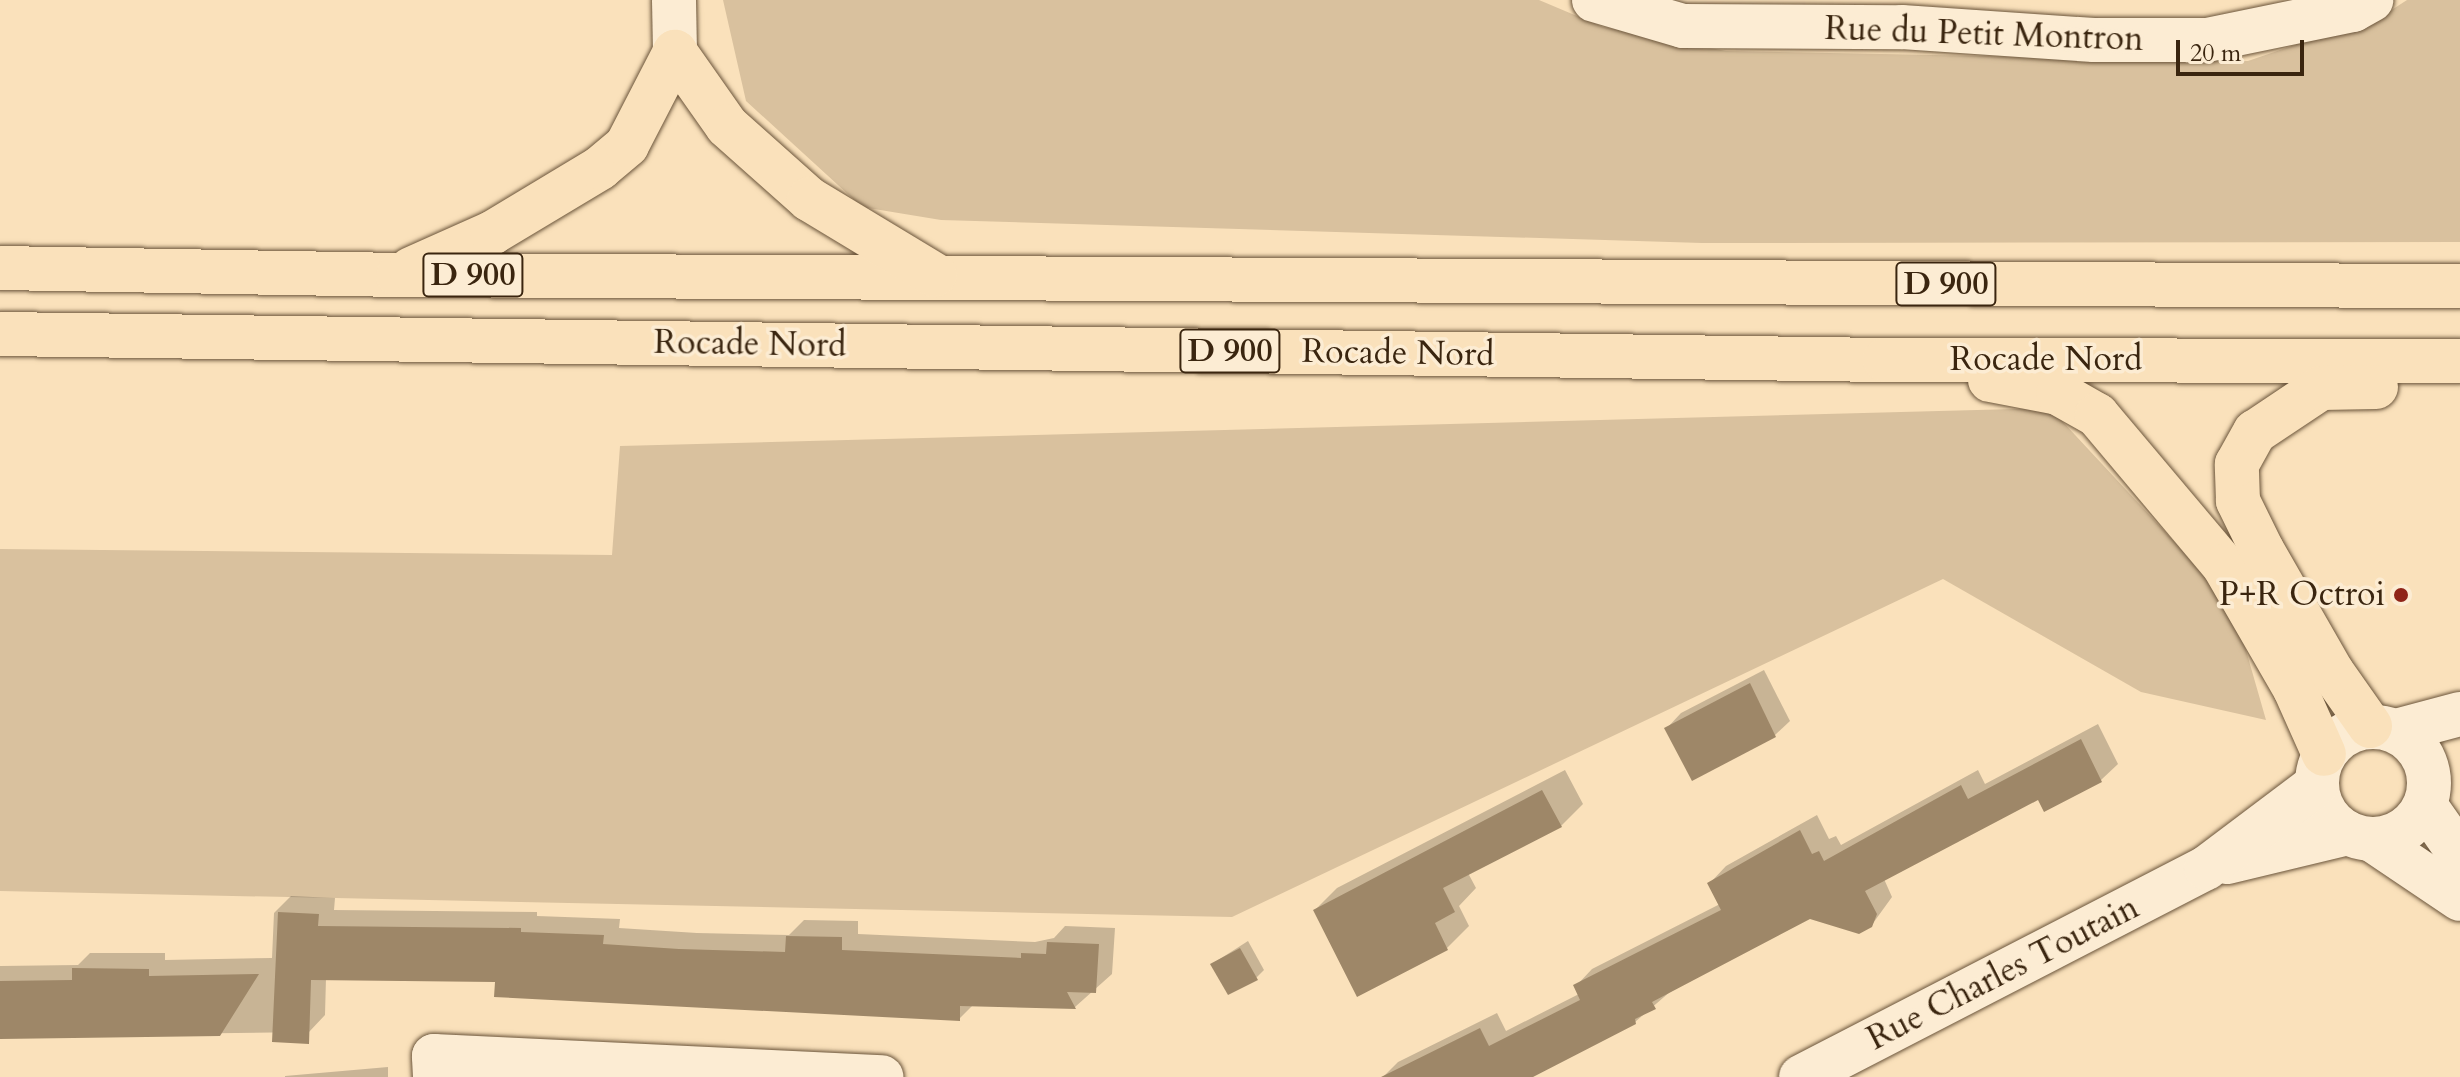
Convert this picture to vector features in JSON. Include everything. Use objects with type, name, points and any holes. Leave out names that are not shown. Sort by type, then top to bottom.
[{"type":"main road","points":[[398,275],[492,233],[600,168],[627,145],[675,52],[727,126],[809,199],[935,275]]},
{"type":"main road","name":"Rocade Nord","points":[[0,268],[398,275],[935,275],[2460,286]]},
{"type":"main road","name":"Rocade Nord","points":[[0,334],[1885,360],[2460,361]]},
{"type":"main road","points":[[1885,360],[2058,393],[2097,415],[2224,566],[2295,689],[2320,770]]},
{"type":"main road","points":[[2383,729],[2332,672],[2262,550],[2238,501],[2237,464],[2255,432],[2321,388],[2460,385]]},
{"type":"street","points":[[674,0],[675,52]]},
{"type":"street","name":"Rue du Petit Montron","points":[[1594,0],[1683,13],[1820,14],[1902,27],[2094,40],[2207,40],[2353,10],[2371,0]]},
{"type":"street","name":"Rue Charles Toutain","points":[[1801,1077],[2206,868],[2320,770],[2339,738],[2460,714]]},
{"type":"street","points":[[2383,729],[2421,753],[2438,782],[2460,855]]},
{"type":"street","points":[[2320,770],[2326,813],[2460,899]]},
{"type":"street","name":"Rue Charles Toutain","points":[[2206,868],[2359,836],[2403,831],[2438,782]]},
{"type":"street","points":[[435,1077],[434,1056],[882,1077]]},
{"type":"shaded area","points":[[723,0],[1539,0],[1603,27],[1726,51],[2248,61],[2387,13],[2407,0],[2460,0],[2460,242],[1702,243],[941,220],[862,207],[746,101]]},
{"type":"shaded area","points":[[2050,408],[2233,605],[2266,720],[2141,692],[1943,579],[1232,917],[0,891],[0,549],[612,555],[620,446]]},
{"type":"building","points":[[1750,683],[1776,737],[1692,781],[1664,728]]},
{"type":"building","points":[[2081,739],[2102,782],[2044,812],[2038,800],[1865,891],[1877,914],[1872,927],[1859,934],[1810,919],[1652,1002],[1656,1009],[1635,1019],[1636,1024],[1533,1077],[1381,1077],[1480,1028],[1489,1046],[1580,1000],[1573,985],[1721,910],[1707,883],[1800,830],[1812,854],[1819,851],[1824,861],[1961,785],[1968,799]]},
{"type":"building","points":[[1542,790],[1562,827],[1443,888],[1455,912],[1435,923],[1448,950],[1357,997],[1313,910]]},
{"type":"building","points":[[278,912],[319,914],[318,926],[521,928],[521,932],[604,935],[603,944],[679,949],[785,952],[786,936],[842,937],[842,950],[1021,958],[1021,953],[1046,954],[1047,942],[1099,944],[1096,993],[1067,992],[1076,1009],[960,1006],[960,1021],[494,997],[495,982],[311,980],[309,1044],[272,1042]]},
{"type":"building","points":[[1240,948],[1258,980],[1228,995],[1210,964]]},
{"type":"building","points":[[72,968],[149,969],[149,976],[259,974],[220,1036],[0,1039],[0,981],[72,980]]},
{"type":"place","name":"P+R Octroi","points":[[2401,595]]}]
